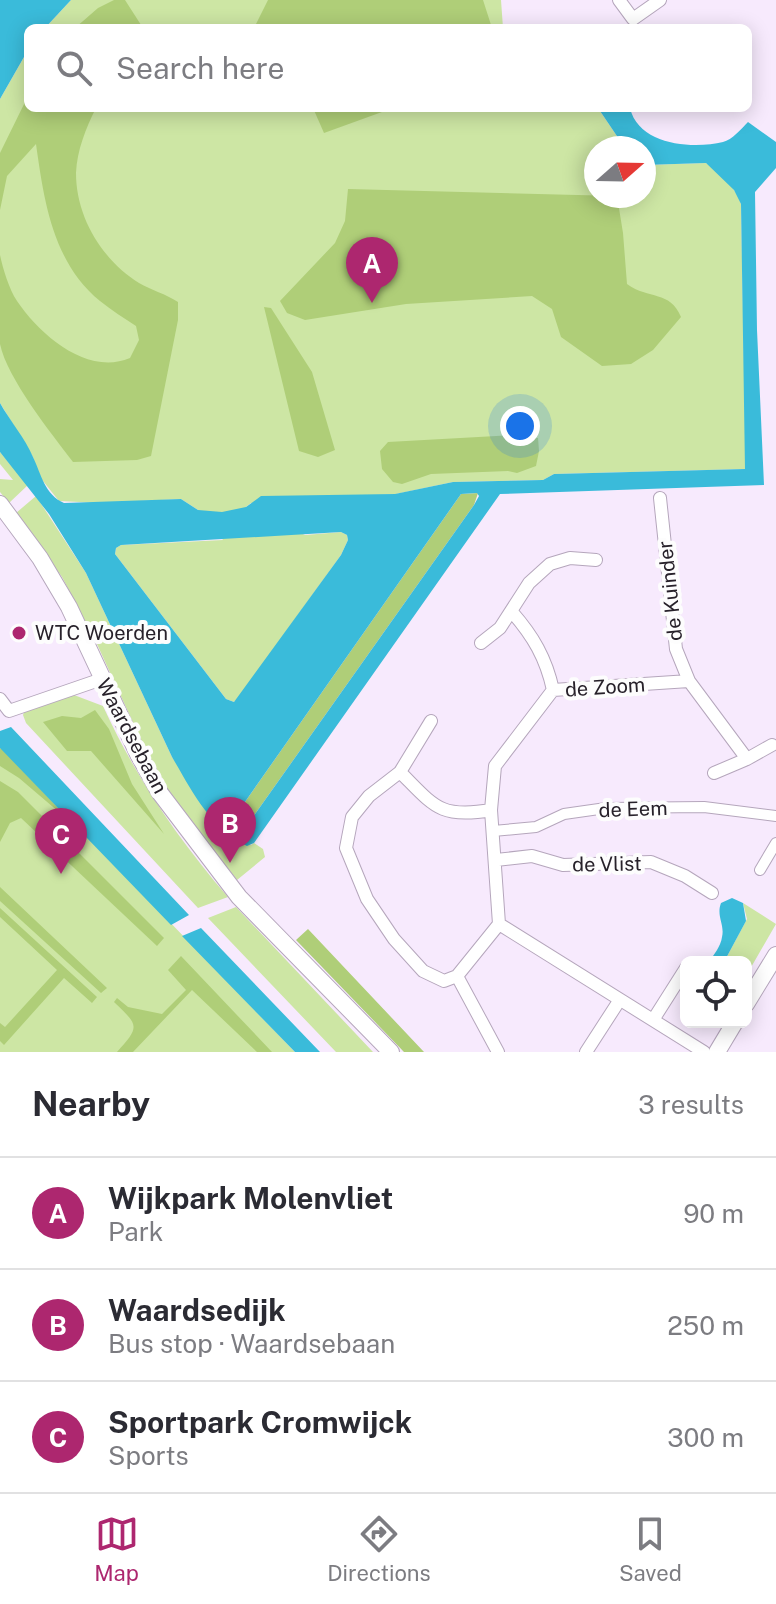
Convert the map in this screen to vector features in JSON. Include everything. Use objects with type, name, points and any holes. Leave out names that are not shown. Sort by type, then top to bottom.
[{"type":"street","points":[[619,0],[633,19],[660,0]]},
{"type":"street","name":"de Kuinder","points":[[660,498],[676,649],[689,681]]},
{"type":"street","name":"Waardsebaan","points":[[0,504],[40,558],[69,607],[138,754],[160,793],[239,897],[391,1052]]},
{"type":"street","points":[[481,643],[500,628],[529,583],[550,564],[570,558],[596,560]]},
{"type":"street","points":[[512,612],[531,633],[547,664],[553,690]]},
{"type":"street","points":[[0,699],[9,711],[102,679]]},
{"type":"street","points":[[689,681],[747,759]]},
{"type":"street","name":"de Zoom","points":[[499,924],[491,810],[495,766],[553,690],[689,681]]},
{"type":"street","points":[[431,721],[400,772],[369,796],[352,817],[346,848],[367,899],[394,939],[423,971],[444,981],[457,976],[499,924],[704,1052]]},
{"type":"street","points":[[714,773],[772,745]]},
{"type":"street","points":[[400,772],[441,809],[461,815],[491,810]]},
{"type":"street","name":"de Eem","points":[[493,831],[536,827],[564,814],[606,808],[704,807],[776,816]]},
{"type":"street","points":[[760,870],[776,843]]},
{"type":"street","name":"de Vlist","points":[[496,860],[532,856],[563,865],[651,862],[685,876],[712,893]]},
{"type":"street","points":[[752,994],[776,955]]},
{"type":"street","points":[[457,976],[498,1052]]},
{"type":"street","points":[[653,1020],[680,977]]},
{"type":"street","points":[[586,1052],[619,1001]]},
{"type":"street","points":[[717,1052],[731,1028]]},
{"type":"green space","points":[[71,0],[501,0],[503,24],[49,24]]},
{"type":"green space","points":[[114,0],[125,0],[140,24],[80,24],[98,8]]},
{"type":"green space","points":[[268,0],[483,0],[491,24],[256,24]]},
{"type":"green space","points":[[24,57],[24,112],[601,112],[617,136],[584,136],[584,208],[656,208],[656,165],[706,163],[727,181],[741,204],[746,469],[554,474],[543,480],[453,482],[396,494],[251,503],[246,507],[305,535],[341,532],[347,535],[348,540],[341,555],[234,702],[226,699],[115,554],[116,548],[121,545],[223,540],[198,510],[181,499],[100,503],[59,501],[39,476],[33,457],[0,403],[0,99]]},
{"type":"green space","points":[[24,104],[24,112],[94,112],[83,139],[76,173],[86,221],[103,250],[126,273],[139,283],[178,302],[178,320],[151,456],[137,460],[73,462],[11,373],[0,344],[0,255],[17,301],[38,327],[66,349],[81,357],[114,362],[130,358],[139,340],[136,326],[84,286],[61,250],[47,209],[36,144],[7,176],[0,210],[0,153]]},
{"type":"green space","points":[[315,112],[382,112],[324,133]]},
{"type":"green space","points":[[348,189],[584,195],[584,208],[619,208],[627,284],[665,299],[681,317],[653,350],[631,364],[602,366],[561,337],[552,309],[532,296],[406,304],[305,320],[287,313],[280,301],[335,243],[345,221]]},
{"type":"green space","points":[[264,307],[271,308],[312,372],[335,450],[318,457],[299,451]]},
{"type":"green space","points":[[515,435],[538,438],[536,466],[517,473],[431,474],[402,484],[393,482],[382,469],[380,451],[388,442]]},
{"type":"green space","points":[[0,452],[28,485],[9,503],[0,492],[0,479],[13,480],[0,464]]},
{"type":"green space","points":[[478,493],[474,505],[248,824],[244,829],[238,828],[233,819],[461,494]]},
{"type":"green space","points":[[36,496],[86,573],[172,757],[224,831],[236,841],[254,843],[263,849],[265,857],[237,880],[175,803],[153,766],[96,642],[62,577],[16,513]]},
{"type":"green space","points":[[74,695],[103,706],[158,806],[228,897],[198,908],[26,723],[24,712]]},
{"type":"green space","points":[[95,710],[109,729],[132,784],[164,834],[91,751],[67,751],[43,722],[62,716],[81,718]]},
{"type":"green space","points":[[0,748],[5,751],[295,1052],[0,1052]]},
{"type":"green space","points":[[0,748],[73,824],[19,778],[0,766]]},
{"type":"green space","points":[[0,781],[18,792],[164,938],[157,946],[21,818],[10,823],[0,842]]},
{"type":"green space","points":[[0,887],[107,988],[101,993],[0,901]]},
{"type":"green space","points":[[743,903],[776,924],[752,966],[752,956],[727,956],[747,919]]},
{"type":"green space","points":[[236,907],[373,1052],[336,1052],[208,918]]},
{"type":"green space","points":[[0,908],[97,997],[92,1003],[64,978],[4,1045],[0,1041],[0,1023],[5,1027],[57,970],[0,917]]},
{"type":"green space","points":[[308,929],[424,1052],[404,1052],[296,940]]},
{"type":"green space","points":[[181,956],[272,1052],[257,1052],[192,990],[133,1052],[117,1052],[134,1026],[114,1002],[117,998],[128,1007],[162,1014],[186,990],[168,970]]},
{"type":"water","points":[[0,0],[71,0],[49,24],[24,24],[24,57],[0,99]]},
{"type":"water","points":[[601,112],[632,112],[644,130],[654,136],[617,136]]},
{"type":"water","points":[[748,122],[776,142],[776,168],[755,192],[764,485],[500,494],[254,843],[247,846],[234,838],[212,819],[195,795],[172,757],[86,573],[49,514],[0,452],[0,403],[26,443],[44,483],[52,495],[64,503],[181,499],[198,510],[222,512],[246,507],[261,496],[395,494],[453,482],[543,480],[554,474],[745,469],[741,204],[734,190],[706,163],[656,165],[656,137],[683,144],[711,144],[723,142]],"holes":[[[477,493],[479,496],[248,824],[243,829],[238,828],[233,819],[461,494]],[[341,532],[347,535],[341,555],[234,702],[226,699],[115,554],[116,548],[121,545]]]},
{"type":"water","points":[[11,727],[189,915],[171,925],[0,748],[0,731]]},
{"type":"water","points":[[732,898],[743,903],[746,921],[727,956],[713,956],[721,940],[721,903]]},
{"type":"water","points":[[201,928],[320,1052],[295,1052],[182,936]]},
{"type":"place","name":"Wijkpark Molenvliet","points":[[372,303]]},
{"type":"place","name":"WTC Woerden","points":[[19,633]]},
{"type":"place","name":"Waardsedijk","points":[[230,863]]},
{"type":"place","name":"Sportpark Cromwijck","points":[[61,874]]}]
